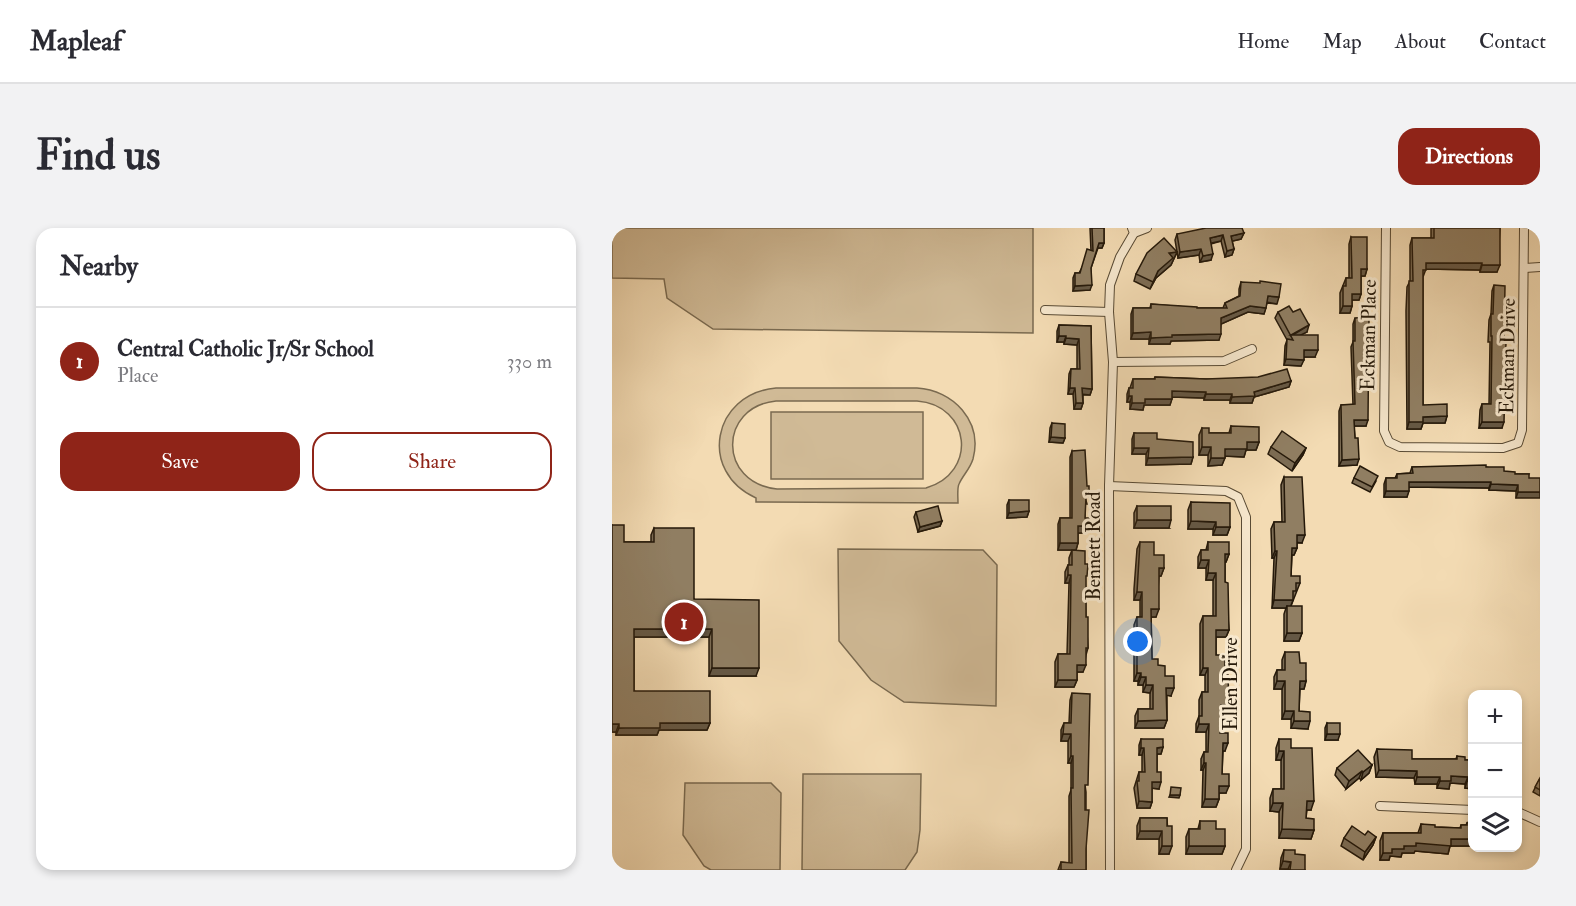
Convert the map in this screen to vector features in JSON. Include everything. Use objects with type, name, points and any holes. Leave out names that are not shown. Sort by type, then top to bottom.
[{"type":"street","points":[[1133,231],[1147,228]]},
{"type":"street","name":"Eckman Place","points":[[1386,228],[1384,431],[1389,442],[1400,447],[1503,448],[1518,443]]},
{"type":"street","name":"Eckman Drive","points":[[1518,443],[1522,430],[1524,228]]},
{"type":"street","name":"Bennett Road","points":[[1110,870],[1109,486],[1113,362],[1109,312],[1110,285],[1133,231]]},
{"type":"street","points":[[1525,268],[1540,267]]},
{"type":"street","points":[[1045,310],[1109,312]]},
{"type":"street","points":[[1113,362],[1224,361],[1252,349]]},
{"type":"street","name":"Ellen Drive","points":[[1109,486],[1226,491],[1238,497],[1246,517],[1246,849],[1236,870]]},
{"type":"street","points":[[1380,806],[1468,810]]},
{"type":"street","points":[[1522,814],[1540,822]]},
{"type":"shaded area","points":[[612,228],[1033,228],[1033,333],[713,329],[667,298],[664,279],[612,278]]},
{"type":"shaded area","points":[[776,388],[917,388],[942,395],[962,410],[974,432],[973,459],[958,486],[958,503],[756,502],[756,498],[738,486],[726,471],[720,453],[720,436],[726,419],[738,404],[754,393]],"holes":[[[776,401],[917,401],[935,405],[948,414],[957,426],[961,440],[960,455],[954,469],[943,480],[926,488],[777,489],[758,484],[744,474],[735,460],[733,445],[735,430],[743,416],[757,406]]]},
{"type":"shaded area","points":[[771,412],[923,412],[923,479],[771,479]]},
{"type":"shaded area","points":[[838,549],[983,550],[997,565],[996,706],[904,702],[871,680],[839,641]]},
{"type":"shaded area","points":[[803,774],[921,774],[920,830],[917,852],[905,870],[802,870]]},
{"type":"shaded area","points":[[685,783],[771,783],[781,793],[780,870],[711,870],[704,866],[683,835]]},
{"type":"building","points":[[1092,228],[1104,228],[1104,243],[1099,243],[1091,268],[1092,285],[1075,286],[1075,273],[1080,273],[1087,249],[1093,251]]},
{"type":"building","points":[[1206,228],[1242,228],[1244,233],[1231,236],[1234,249],[1227,251],[1223,235],[1210,238],[1213,254],[1203,256],[1201,249],[1180,252],[1177,234]]},
{"type":"building","points":[[1434,228],[1500,228],[1500,265],[1426,263],[1426,270],[1423,270],[1423,405],[1447,404],[1447,416],[1423,417],[1423,422],[1409,422],[1409,281],[1413,281],[1412,238],[1434,238]]},
{"type":"building","points":[[1351,237],[1367,237],[1367,269],[1361,269],[1361,294],[1352,294],[1352,306],[1343,306],[1343,286],[1346,286],[1346,278],[1352,278]]},
{"type":"building","points":[[1164,238],[1177,252],[1169,253],[1173,258],[1158,271],[1153,282],[1136,274],[1147,253]]},
{"type":"building","points":[[1260,281],[1281,284],[1279,297],[1268,296],[1266,308],[1250,306],[1221,318],[1221,334],[1151,338],[1151,332],[1133,333],[1133,308],[1151,308],[1151,304],[1227,308],[1225,303],[1240,296],[1241,282],[1260,283]]},
{"type":"building","points":[[1494,285],[1505,286],[1504,422],[1482,422],[1482,404],[1491,404],[1491,314],[1493,314]]},
{"type":"building","points":[[1289,306],[1293,312],[1300,309],[1309,325],[1291,335],[1318,335],[1318,350],[1304,350],[1304,360],[1286,359],[1287,339],[1293,340],[1278,312]]},
{"type":"building","points":[[1369,317],[1368,420],[1354,420],[1359,459],[1342,460],[1341,405],[1355,404],[1353,341],[1355,341],[1355,318]]},
{"type":"building","points":[[1059,325],[1091,326],[1092,389],[1082,388],[1083,403],[1076,403],[1075,388],[1070,388],[1071,369],[1080,369],[1079,339],[1059,336]]},
{"type":"building","points":[[1287,369],[1291,381],[1254,392],[1255,396],[1232,397],[1232,394],[1172,391],[1172,399],[1145,399],[1145,403],[1132,403],[1132,396],[1129,396],[1129,388],[1133,388],[1133,379],[1258,377]]},
{"type":"building","points":[[1052,423],[1065,424],[1065,438],[1051,437]]},
{"type":"building","points":[[1231,426],[1259,427],[1259,442],[1247,442],[1247,449],[1225,449],[1225,458],[1211,458],[1211,447],[1202,447],[1202,428],[1209,428],[1209,433],[1231,433]]},
{"type":"building","points":[[1282,431],[1306,448],[1295,463],[1271,447]]},
{"type":"building","points":[[1134,433],[1157,433],[1157,439],[1193,442],[1193,457],[1148,458],[1149,448],[1134,448]]},
{"type":"building","points":[[1085,450],[1089,497],[1086,497],[1085,518],[1089,518],[1089,526],[1078,526],[1078,543],[1060,543],[1060,518],[1072,518],[1072,451]]},
{"type":"building","points":[[1486,465],[1486,467],[1504,467],[1504,471],[1515,472],[1515,474],[1529,474],[1529,478],[1540,478],[1540,492],[1518,492],[1518,485],[1491,484],[1491,482],[1409,482],[1409,491],[1386,491],[1386,478],[1397,478],[1397,474],[1413,473],[1412,467]]},
{"type":"building","points":[[1360,466],[1378,476],[1372,487],[1354,478]]},
{"type":"building","points":[[1284,477],[1302,477],[1305,535],[1297,535],[1297,548],[1292,548],[1291,576],[1300,576],[1300,583],[1296,583],[1296,591],[1293,591],[1293,600],[1274,600],[1277,551],[1275,551],[1274,522],[1285,522]]},
{"type":"building","points":[[1009,500],[1029,500],[1029,511],[1009,513]]},
{"type":"building","points":[[1191,502],[1230,503],[1230,527],[1216,527],[1216,522],[1191,521]]},
{"type":"building","points":[[938,506],[942,521],[920,527],[916,512]]},
{"type":"building","points":[[1137,506],[1171,506],[1171,520],[1137,520]]},
{"type":"building","points":[[612,525],[624,525],[624,542],[654,542],[654,528],[694,528],[694,599],[759,600],[759,668],[712,668],[712,629],[634,629],[634,691],[710,691],[710,723],[660,723],[660,728],[619,728],[619,724],[612,724]]},
{"type":"building","points":[[1140,542],[1154,542],[1154,555],[1164,555],[1164,568],[1159,568],[1159,609],[1151,609],[1152,659],[1158,659],[1158,665],[1165,666],[1165,676],[1174,676],[1174,688],[1166,688],[1167,720],[1138,721],[1138,709],[1153,709],[1153,685],[1146,685],[1146,677],[1141,677],[1141,673],[1137,673],[1137,617],[1142,617],[1142,592],[1137,592]]},
{"type":"building","points":[[1208,542],[1229,542],[1229,554],[1225,554],[1225,582],[1228,583],[1229,630],[1216,630],[1216,655],[1225,655],[1229,705],[1221,705],[1220,733],[1228,733],[1228,743],[1223,743],[1222,774],[1229,774],[1229,786],[1219,786],[1219,799],[1205,799],[1204,752],[1208,752],[1209,724],[1199,724],[1199,716],[1202,716],[1202,692],[1208,692],[1208,668],[1203,668],[1203,616],[1216,616],[1216,573],[1208,573],[1209,560],[1201,560],[1201,550],[1208,550]]},
{"type":"building","points":[[1072,550],[1085,551],[1085,564],[1088,564],[1086,617],[1088,617],[1088,648],[1086,648],[1086,665],[1077,665],[1077,680],[1058,680],[1058,654],[1070,654],[1071,575],[1068,575],[1068,565],[1072,565]]},
{"type":"building","points":[[1287,606],[1302,606],[1302,633],[1287,633]]},
{"type":"building","points":[[1285,652],[1299,652],[1300,663],[1306,663],[1306,681],[1300,681],[1299,711],[1310,712],[1310,721],[1294,721],[1294,711],[1285,711],[1285,681],[1277,681],[1277,670],[1285,670]]},
{"type":"building","points":[[1072,693],[1090,694],[1088,785],[1085,785],[1085,810],[1089,810],[1086,870],[1061,870],[1061,862],[1072,863],[1073,756],[1071,756],[1071,734],[1063,734],[1064,723],[1071,723]]},
{"type":"building","points":[[1327,723],[1340,723],[1340,734],[1327,734]]},
{"type":"building","points":[[1141,739],[1163,739],[1163,747],[1157,748],[1157,772],[1161,772],[1161,782],[1152,782],[1152,802],[1139,801],[1137,781],[1139,781],[1139,772],[1145,772],[1144,748],[1141,748]]},
{"type":"building","points":[[1279,739],[1291,739],[1291,748],[1312,748],[1314,801],[1307,801],[1306,818],[1314,819],[1314,830],[1282,829],[1283,803],[1273,803],[1273,789],[1284,789],[1284,751],[1279,751]]},
{"type":"building","points":[[1377,749],[1412,750],[1412,759],[1457,759],[1457,756],[1468,760],[1468,777],[1451,776],[1451,781],[1440,781],[1440,777],[1417,777],[1417,771],[1379,770]]},
{"type":"building","points":[[1358,750],[1372,765],[1349,781],[1337,768]]},
{"type":"building","points":[[1540,778],[1540,790],[1535,787]]},
{"type":"building","points":[[1171,787],[1181,788],[1180,795],[1170,795]]},
{"type":"building","points":[[1140,818],[1167,818],[1167,826],[1172,826],[1172,846],[1162,846],[1162,831],[1140,831]]},
{"type":"building","points":[[1200,821],[1216,821],[1216,829],[1225,829],[1225,846],[1189,846],[1189,829],[1200,829]]},
{"type":"building","points":[[1467,823],[1468,839],[1451,839],[1451,846],[1416,843],[1416,846],[1404,846],[1404,849],[1392,849],[1392,853],[1383,853],[1383,833],[1421,833],[1421,824],[1461,828],[1461,825],[1467,825]]},
{"type":"building","points":[[1352,826],[1365,835],[1368,831],[1376,837],[1365,852],[1344,838]]},
{"type":"building","points":[[1284,850],[1295,850],[1295,854],[1305,855],[1305,870],[1290,870],[1291,862],[1283,861]]},
{"type":"place","name":"Central Catholic Jr/Sr School","points":[[684,622]]}]
